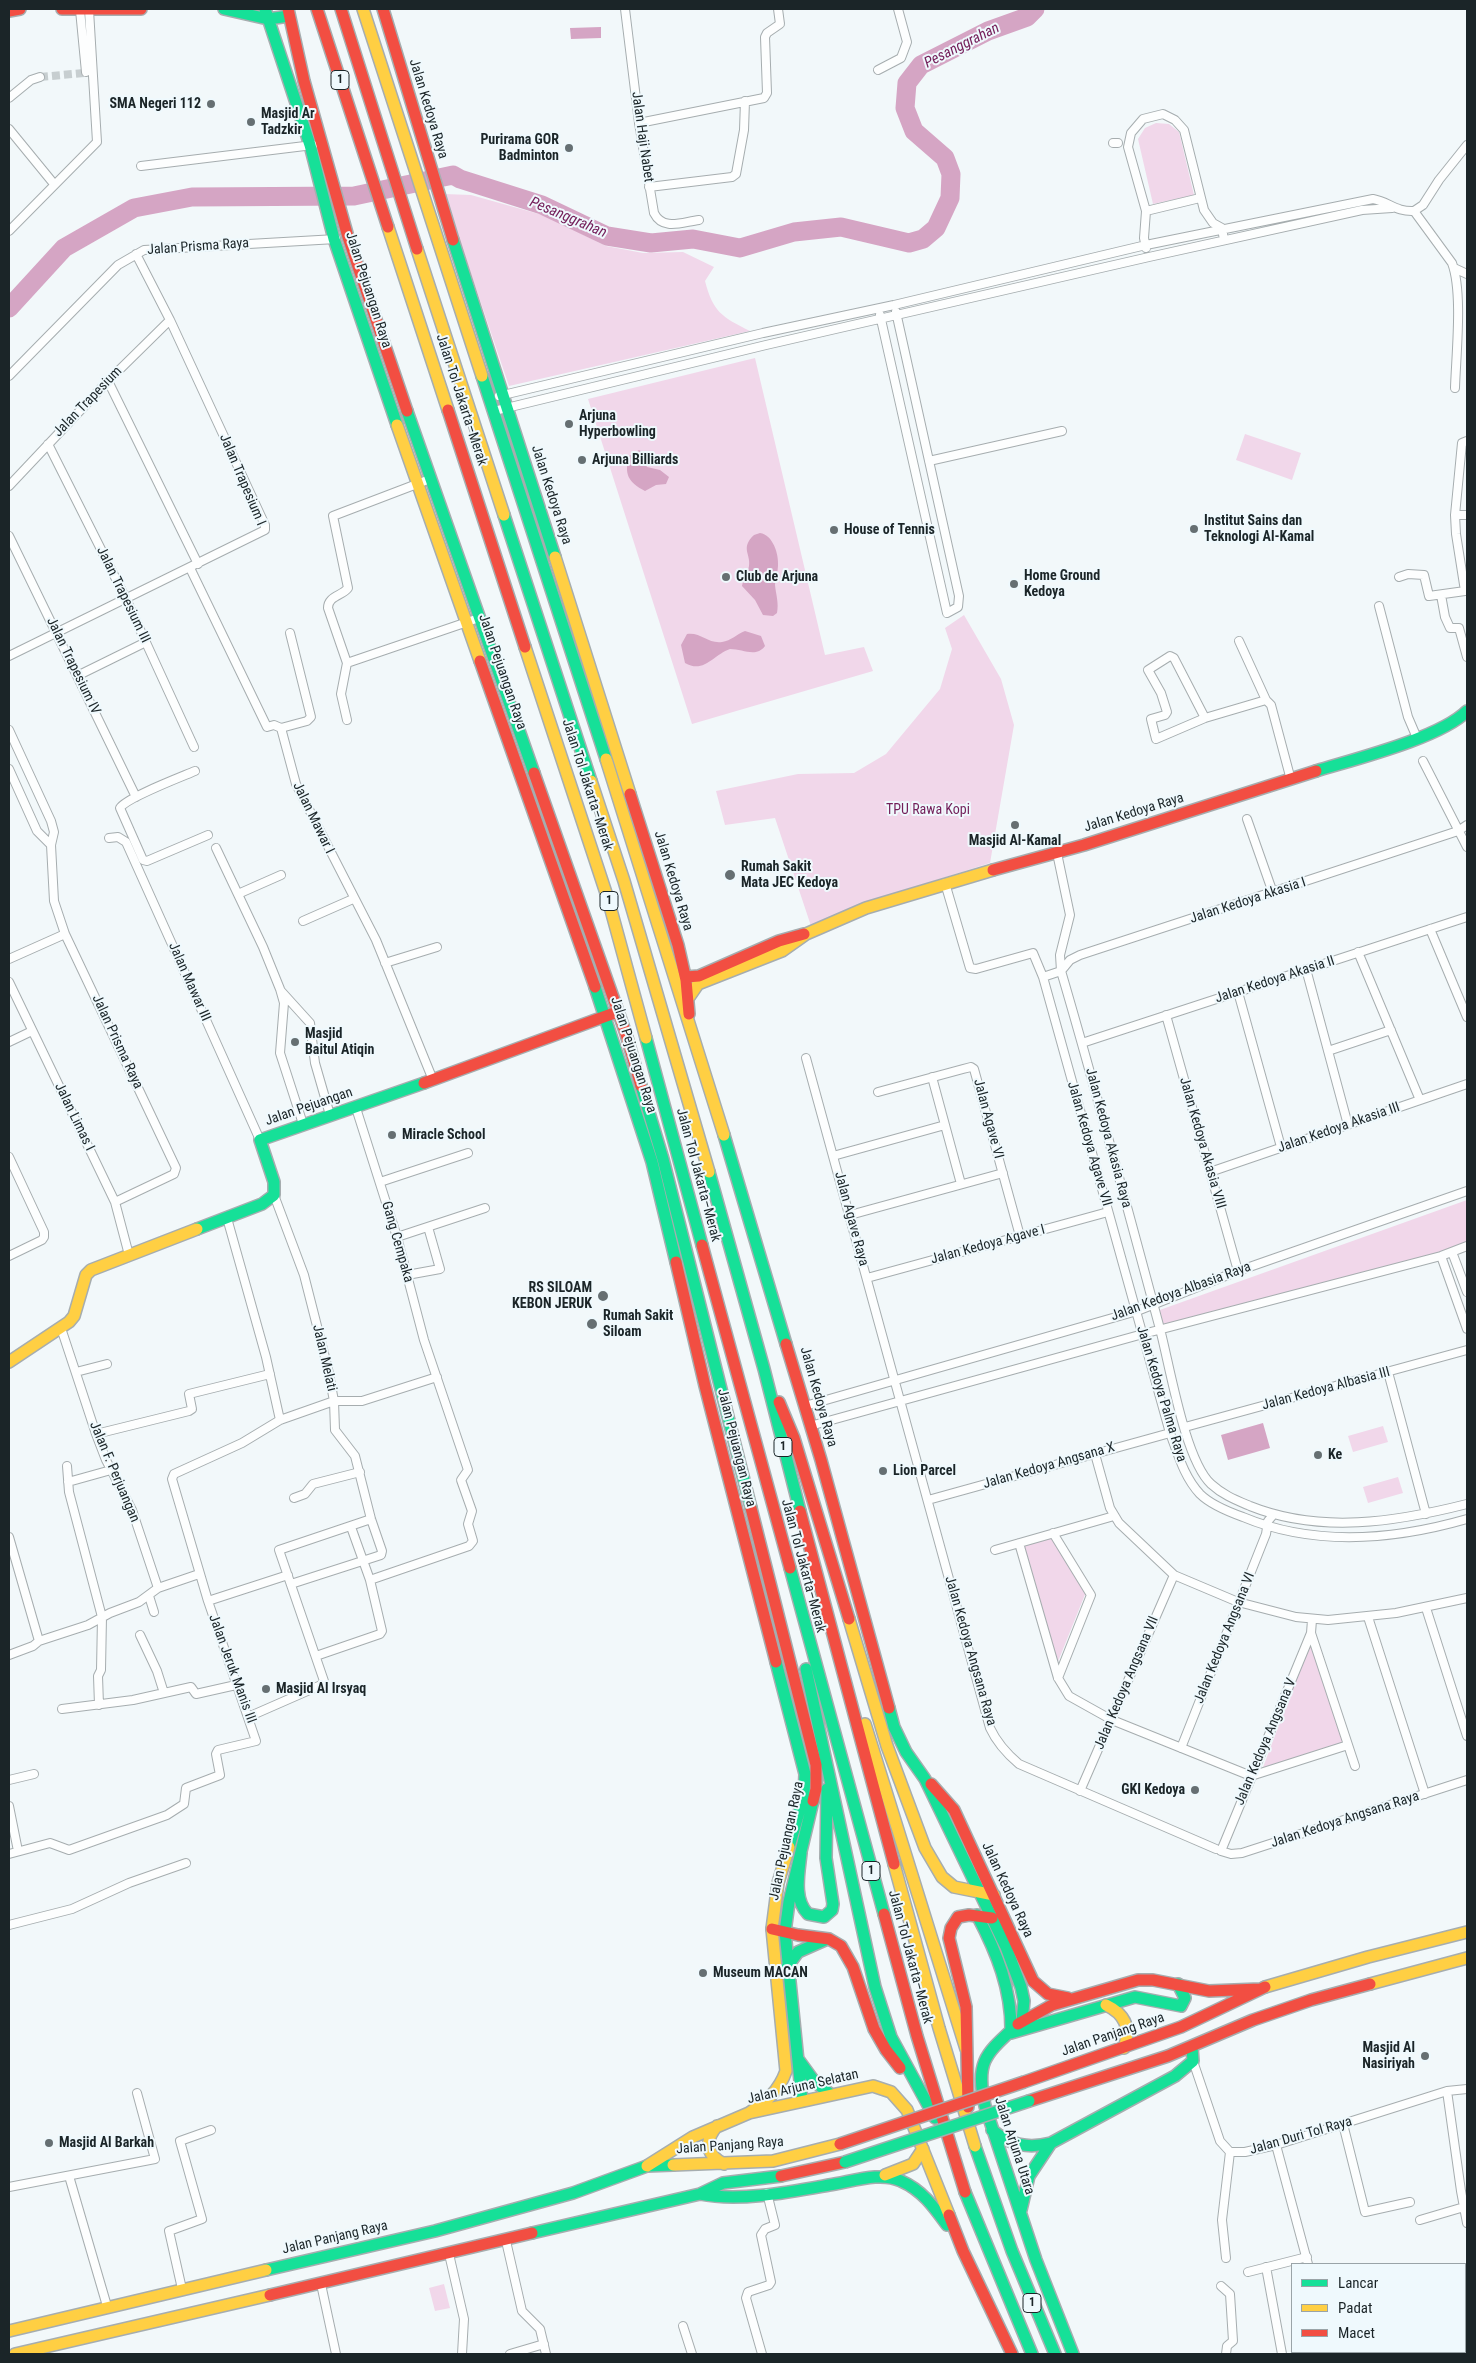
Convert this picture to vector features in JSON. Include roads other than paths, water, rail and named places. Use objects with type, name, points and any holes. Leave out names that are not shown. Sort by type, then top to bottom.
[{"type":"main road","points":[[9,11],[20,9]]},
{"type":"main road","points":[[62,9],[141,9]]},
{"type":"main road","points":[[224,9],[267,14],[289,12]]},
{"type":"main road","name":"Jalan Tol Jakarta–Merak","points":[[317,9],[608,899],[917,2036],[953,2155],[986,2247],[1032,2354]]},
{"type":"main road","name":"Jalan Tol Jakarta–Merak","points":[[341,9],[408,222],[624,881],[689,1100],[764,1368],[826,1616],[939,2028],[969,2130],[1012,2251],[1055,2354]]},
{"type":"main road","name":"Jalan Kedoya Raya","points":[[363,9],[646,881],[680,999],[689,1018],[805,1406],[894,1727],[906,1752],[925,1779],[992,1918],[1021,1987],[1024,2001],[1022,2021]]},
{"type":"main road","name":"Jalan Kedoya Raya","points":[[382,9],[423,145],[657,878],[686,977],[689,997],[689,1018]]},
{"type":"main road","name":"Jalan Pejuangan Raya","points":[[289,12],[304,81],[348,237],[425,481],[617,1012],[663,1159],[814,1757],[816,1789],[789,1902],[784,1932],[802,2101]]},
{"type":"main road","name":"Jalan Pejuangan Raya","points":[[267,14],[320,179],[334,239],[356,308],[425,481]]},
{"type":"main road","name":"Jalan Pejuangan Raya","points":[[474,620],[606,1016],[652,1162],[705,1386],[805,1774],[804,1795],[778,1882],[772,1929],[786,2071],[782,2085],[775,2095],[749,2114]]},
{"type":"main road","name":"Jalan Kedoya Raya","points":[[686,977],[699,976],[779,941],[806,934],[866,908],[946,883],[1057,853],[1291,780],[1417,738],[1457,721],[1467,711]]},
{"type":"main road","name":"Jalan Kedoya Raya","points":[[689,997],[698,984],[782,951],[806,934]]},
{"type":"main road","name":"Jalan Pejuangan","points":[[274,1195],[274,1182],[260,1140],[330,1115],[356,1108],[617,1012]]},
{"type":"main road","points":[[9,1362],[24,1350],[61,1328],[74,1316],[86,1275],[128,1255],[262,1204],[274,1195]]},
{"type":"main road","points":[[764,1368],[789,1425],[865,1676],[918,1830],[934,1866],[942,1877],[954,1887],[994,1895]]},
{"type":"main road","points":[[793,1585],[796,1626],[828,1765],[875,1987],[891,2036],[953,2155]]},
{"type":"main road","points":[[826,1616],[885,1782],[966,2050]]},
{"type":"main road","points":[[801,1853],[801,1904],[810,1916],[814,1918],[827,1915],[832,1909],[833,1904],[825,1842],[828,1765]]},
{"type":"main road","name":"Jalan Kedoya Raya","points":[[925,1779],[946,1799],[954,1810],[1033,1981],[1038,1988],[1053,1997],[1071,1998]]},
{"type":"main road","points":[[969,2130],[966,2050],[968,2027],[966,2007],[949,1932],[950,1926],[955,1919],[963,1914],[992,1918]]},
{"type":"main road","points":[[977,1915],[990,1940],[1007,1986],[1013,2014],[1011,2033],[1143,1996],[1181,2006],[1185,1998],[1178,1984]]},
{"type":"main road","points":[[772,1929],[829,1939],[840,1945],[850,1960],[874,2028],[882,2044],[894,2062],[917,2088]]},
{"type":"main road","name":"Jalan Panjang Raya","points":[[9,2331],[107,2306],[483,2218],[595,2186],[647,2166],[773,2161],[840,2144],[1124,2048],[1211,2014],[1260,1989],[1368,1957],[1467,1932]]},
{"type":"main road","points":[[787,1967],[803,1949],[829,1939]]},
{"type":"main road","points":[[15,2354],[506,2241],[700,2194],[723,2183],[793,2175],[845,2162],[1192,2047],[1253,2020],[1311,2000],[1467,1958]]},
{"type":"main road","name":"Jalan Arjuna Utara","points":[[1073,2354],[1020,2214],[992,2130],[981,2088],[981,2073],[988,2052],[1022,2021],[1034,2013],[1071,1998],[1138,1980],[1153,1980],[1223,1992],[1260,1989]]},
{"type":"main road","points":[[1106,2005],[1122,2014],[1127,2022],[1129,2030],[1124,2048]]},
{"type":"main road","points":[[992,2130],[1009,2143],[1019,2146],[1041,2146],[1051,2143],[1175,2076],[1193,2062],[1192,2047]]},
{"type":"main road","points":[[797,2057],[814,2081],[830,2094]]},
{"type":"main road","name":"Jalan Arjuna Selatan","points":[[647,2166],[693,2137],[749,2114],[830,2094],[874,2086],[891,2091],[904,2105],[963,2251],[1012,2354]]},
{"type":"main road","points":[[717,2126],[707,2139],[707,2148],[710,2155],[724,2164]]},
{"type":"main road","points":[[1020,2214],[1029,2176],[1051,2143]]},
{"type":"main road","points":[[881,2176],[905,2170],[913,2165],[920,2158],[923,2149]]},
{"type":"main road","name":"Jalan Arjuna Selatan","points":[[700,2194],[720,2198],[807,2189],[881,2176],[900,2180],[926,2196],[963,2251]]},
{"type":"street","name":"Jalan Haji Nabet","points":[[625,9],[639,122],[654,213],[658,222],[666,225],[699,220]]},
{"type":"street","points":[[639,122],[764,98],[767,93],[765,37],[767,33],[780,24],[778,9]]},
{"type":"street","points":[[878,70],[901,58],[906,46],[906,38],[898,9]]},
{"type":"street","points":[[9,231],[97,142],[88,72],[84,10]]},
{"type":"street","points":[[9,98],[31,80],[40,77]]},
{"type":"street","points":[[649,187],[736,174],[744,130],[745,102]]},
{"type":"street","points":[[1149,257],[1146,245],[1146,211],[1128,147],[1135,126],[1143,119],[1154,115],[1170,117],[1184,130],[1204,210],[1213,223],[1222,228]]},
{"type":"street","points":[[9,129],[54,184]]},
{"type":"street","points":[[141,166],[322,144]]},
{"type":"street","points":[[1414,211],[1423,205],[1439,180],[1467,145]]},
{"type":"street","points":[[1146,211],[1200,198]]},
{"type":"street","points":[[490,398],[763,333],[879,309],[1222,228],[1361,200],[1383,201],[1392,208]]},
{"type":"street","points":[[494,411],[1224,240],[1362,210],[1392,208],[1414,211],[1422,219],[1454,268],[1458,319],[1455,388]]},
{"type":"street","points":[[1222,228],[1224,240]]},
{"type":"street","name":"Jalan Prisma Raya","points":[[9,376],[118,265],[144,250],[348,237]]},
{"type":"street","name":"Jalan Trapesium I","points":[[9,656],[265,530],[265,526],[170,320],[136,254]]},
{"type":"street","points":[[1454,268],[1467,274]]},
{"type":"street","points":[[879,309],[946,613],[958,607],[959,596],[894,305]]},
{"type":"street","name":"Jalan Trapesium","points":[[9,486],[108,381],[170,320]]},
{"type":"street","points":[[108,381],[267,727],[274,725],[281,728],[307,721],[310,718],[290,633]]},
{"type":"street","points":[[929,461],[1062,431]]},
{"type":"street","points":[[1399,577],[1408,574],[1424,575],[1429,596],[1466,592],[1457,543],[1455,515],[1462,443],[1467,441]]},
{"type":"street","name":"Jalan Trapesium III","points":[[48,444],[126,599],[194,747]]},
{"type":"street","points":[[347,720],[341,694],[347,663],[328,608],[331,599],[348,588],[333,516],[425,481]]},
{"type":"street","points":[[1455,515],[1467,515]]},
{"type":"street","name":"Jalan Trapesium IV","points":[[9,536],[136,797]]},
{"type":"street","points":[[1441,595],[1445,617],[1450,628],[1459,628],[1467,657]]},
{"type":"street","points":[[1379,606],[1408,717],[1417,738]]},
{"type":"street","points":[[347,663],[474,620]]},
{"type":"street","points":[[1238,641],[1266,700],[1271,705],[1291,780]]},
{"type":"street","points":[[77,676],[146,642]]},
{"type":"street","points":[[1204,718],[1174,658],[1170,656],[1148,670],[1162,693],[1167,712],[1167,714],[1151,719],[1156,739],[1204,718],[1266,700]]},
{"type":"street","name":"Jalan Mawar I","points":[[281,728],[296,784],[353,899],[376,940],[433,1080]]},
{"type":"street","name":"Jalan Prisma Raya","points":[[9,730],[52,821],[54,832],[51,845],[54,901],[65,934],[176,1168],[174,1174],[115,1202]]},
{"type":"street","points":[[1423,761],[1467,847]]},
{"type":"street","points":[[9,769],[37,831],[51,845]]},
{"type":"street","points":[[195,771],[136,797],[121,805],[120,808],[143,860],[150,861],[208,835]]},
{"type":"street","points":[[1247,819],[1272,893]]},
{"type":"street","name":"Jalan Kedoya Akasia I","points":[[1044,977],[1062,971],[1070,960],[1080,955],[1272,893],[1458,830],[1467,825]]},
{"type":"street","name":"Jalan Mawar III","points":[[109,838],[118,837],[126,842],[260,1140]]},
{"type":"street","points":[[216,848],[280,990],[284,1003],[281,1059],[303,1124]]},
{"type":"street","name":"Jalan Kedoya Akasia Raya","points":[[1057,853],[1070,915],[1060,955],[1062,971],[1153,1304]]},
{"type":"street","points":[[238,894],[281,875]]},
{"type":"street","name":"Jalan Kedoya Agave VII","points":[[946,883],[970,968],[976,969],[1033,953],[1044,977],[1137,1311]]},
{"type":"street","points":[[303,921],[353,899]]},
{"type":"street","name":"Jalan Kedoya Akasia II","points":[[1082,1043],[1467,917]]},
{"type":"street","points":[[1430,929],[1467,1017]]},
{"type":"street","points":[[9,959],[65,934]]},
{"type":"street","points":[[385,963],[437,947]]},
{"type":"street","points":[[1358,952],[1420,1100]]},
{"type":"street","points":[[1306,970],[1348,1125]]},
{"type":"street","name":"Jalan Limas I","points":[[9,982],[115,1202],[128,1255]]},
{"type":"street","points":[[280,990],[310,1023],[315,1063],[330,1115]]},
{"type":"street","points":[[1238,992],[1282,1147]]},
{"type":"street","name":"Jalan Kedoya Akasia VIII","points":[[1166,1015],[1238,1271]]},
{"type":"street","points":[[1328,1051],[1390,1030]]},
{"type":"street","points":[[9,1042],[32,1031]]},
{"type":"street","name":"Jalan Agave Raya","points":[[806,1058],[895,1380]]},
{"type":"street","name":"Jalan Agave VI","points":[[878,1092],[971,1067],[974,1069],[1020,1236]]},
{"type":"street","points":[[932,1077],[961,1184]]},
{"type":"street","name":"Jalan Kedoya Akasia III","points":[[1210,1172],[1467,1084]]},
{"type":"street","name":"Gang Cempaka","points":[[356,1108],[397,1237],[424,1340],[468,1470],[461,1480],[472,1511],[468,1520],[473,1539],[472,1544],[370,1580]]},
{"type":"street","points":[[833,1156],[945,1125]]},
{"type":"street","points":[[380,1182],[468,1153]]},
{"type":"street","points":[[9,1157],[44,1232],[42,1240],[9,1256]]},
{"type":"street","points":[[850,1215],[1003,1173]]},
{"type":"street","name":"Jalan Kedoya Albasia Raya","points":[[805,1406],[1137,1311],[1238,1271],[1467,1191]]},
{"type":"street","name":"Jalan Melati","points":[[274,1195],[304,1275],[334,1400],[335,1430],[355,1456],[370,1519],[382,1551],[381,1554],[363,1559]]},
{"type":"street","points":[[397,1237],[485,1208]]},
{"type":"street","name":"Jalan Kedoya Agave I","points":[[867,1278],[1108,1212]]},
{"type":"street","points":[[227,1218],[270,1374],[280,1420],[334,1400],[362,1401],[437,1376]]},
{"type":"street","points":[[407,1275],[440,1269],[428,1226]]},
{"type":"street","name":"Jalan Kedoya Albasia Raya","points":[[810,1426],[1160,1329],[1441,1256],[1467,1246]]},
{"type":"street","points":[[1452,1252],[1467,1292]]},
{"type":"street","points":[[1441,1256],[1467,1329]]},
{"type":"street","name":"Jalan Kedoya Palma Raya","points":[[1153,1304],[1196,1463],[1202,1474],[1226,1496],[1299,1521],[1335,1523],[1426,1514],[1467,1504]]},
{"type":"street","name":"Jalan Kedoya Palma Raya","points":[[1137,1311],[1170,1433],[1187,1477],[1200,1494],[1218,1506],[1269,1528],[1317,1536],[1389,1535],[1439,1527],[1467,1519]]},
{"type":"street","name":"Jalan F. Perjuangan","points":[[61,1328],[96,1434],[111,1470],[132,1510],[158,1588]]},
{"type":"street","name":"Jalan Kedoya Albasia III","points":[[1185,1427],[1467,1350]]},
{"type":"street","points":[[76,1372],[107,1364]]},
{"type":"street","points":[[1388,1372],[1426,1514]]},
{"type":"street","points":[[96,1434],[189,1412],[192,1409],[189,1394],[270,1374]]},
{"type":"street","name":"Jalan Kedoya Angsana Raya","points":[[895,1380],[990,1728],[1006,1754],[1019,1764],[1231,1854],[1242,1853],[1467,1780]]},
{"type":"street","name":"Jalan Jeruk Manis III","points":[[9,1854],[50,1843],[69,1850],[166,1815],[181,1807],[185,1801],[184,1792],[186,1788],[220,1775],[216,1754],[218,1750],[256,1741],[199,1574],[172,1479],[174,1474],[242,1443],[280,1420]]},
{"type":"street","name":"Jalan Kedoya Angsana X","points":[[928,1500],[1170,1433]]},
{"type":"street","points":[[1095,1454],[1114,1516],[1174,1575],[1238,1602],[1312,1620],[1368,1617],[1426,1608],[1467,1598]]},
{"type":"street","points":[[67,1466],[68,1482],[85,1559],[102,1617],[101,1670],[98,1676],[100,1704]]},
{"type":"street","points":[[68,1482],[111,1470]]},
{"type":"street","points":[[294,1498],[305,1494],[313,1484],[360,1472]]},
{"type":"street","name":"Jalan Kedoya Angsana VI","points":[[1181,1748],[1269,1528],[1269,1518],[1274,1514]]},
{"type":"street","points":[[995,1550],[1114,1516]]},
{"type":"street","points":[[248,1717],[323,1683],[324,1678],[280,1553],[282,1547],[351,1527],[370,1519]]},
{"type":"street","points":[[316,1656],[380,1634],[382,1631],[370,1580],[351,1527]]},
{"type":"street","points":[[1053,1534],[1091,1595],[1058,1678]]},
{"type":"street","points":[[9,1537],[39,1641]]},
{"type":"street","points":[[1020,1543],[1058,1678],[1069,1696],[1112,1720],[1251,1776],[1348,1745]]},
{"type":"street","points":[[291,1584],[363,1559]]},
{"type":"street","points":[[9,1655],[33,1646],[39,1641],[88,1625],[134,1604],[149,1596],[158,1588],[199,1574]]},
{"type":"street","points":[[208,1601],[288,1575]]},
{"type":"street","name":"Jalan Kedoya Angsana VII","points":[[1080,1791],[1174,1575]]},
{"type":"street","points":[[149,1596],[154,1612]]},
{"type":"street","points":[[1426,1608],[1467,1736]]},
{"type":"street","points":[[1368,1617],[1425,1794]]},
{"type":"street","points":[[1312,1620],[1311,1633],[1355,1766]]},
{"type":"street","name":"Jalan Kedoya Angsana V","points":[[1219,1850],[1311,1633]]},
{"type":"street","points":[[140,1635],[157,1672],[164,1693]]},
{"type":"street","points":[[62,1709],[191,1687],[196,1694],[236,1684]]},
{"type":"street","points":[[9,1780],[34,1774]]},
{"type":"street","points":[[9,1806],[18,1851]]},
{"type":"street","points":[[9,1925],[72,1909],[129,1883],[186,1863]]},
{"type":"street","name":"Jalan Duri Tol Raya","points":[[1193,2062],[1220,2141],[1230,2152],[1240,2153],[1276,2145],[1447,2090],[1467,2089]]},
{"type":"street","points":[[1447,2090],[1467,2220]]},
{"type":"street","points":[[9,2187],[155,2159],[137,2093]]},
{"type":"street","points":[[1343,2124],[1365,2212],[1410,2202]]},
{"type":"street","points":[[182,2289],[169,2231],[202,2219],[180,2141],[211,2130]]},
{"type":"street","points":[[1248,2272],[1307,2260],[1276,2145]]},
{"type":"street","points":[[1226,2258],[1222,2220],[1230,2152]]},
{"type":"street","points":[[69,2176],[107,2306]]},
{"type":"street","points":[[762,2354],[746,2298],[748,2292],[771,2283],[761,2235],[765,2229],[774,2225],[767,2193]]},
{"type":"street","points":[[1420,2220],[1464,2207]]},
{"type":"street","points":[[506,2241],[522,2311],[539,2327],[546,2354]]},
{"type":"street","points":[[449,2254],[464,2318],[462,2354]]},
{"type":"street","points":[[1266,2267],[1282,2354]]},
{"type":"street","points":[[321,2284],[336,2354]]},
{"type":"street","points":[[1221,2286],[1230,2294],[1234,2341],[1227,2346],[1226,2354]]},
{"type":"street","points":[[684,2326],[692,2354]]},
{"type":"street","points":[[510,2354],[544,2344]]},
{"type":"waterway","name":"Pesanggrahan","points":[[9,308],[64,248],[134,208],[192,197],[354,196],[453,175],[460,179],[542,205],[607,236],[651,243],[693,239],[740,248],[794,232],[841,227],[909,243],[923,239],[936,228],[950,198],[951,174],[945,158],[914,131],[905,108],[907,83],[921,65],[988,31],[1027,17],[1035,9]]},
{"type":"tunnel","points":[[40,77],[84,73]]},
{"type":"place","name":"SMA Negeri 112","points":[[211,104]]},
{"type":"place","name":"Masjid Ar Tadzkir","points":[[251,122]]},
{"type":"place","name":"Purirama GOR Badminton","points":[[569,148]]},
{"type":"place","name":"Arjuna Hyperbowling","points":[[569,424]]},
{"type":"place","name":"Arjuna Billiards","points":[[582,460]]},
{"type":"place","name":"Institut Sains dan Teknologi Al-Kamal","points":[[1194,529]]},
{"type":"place","name":"House of Tennis","points":[[834,530]]},
{"type":"place","name":"Club de Arjuna","points":[[726,577]]},
{"type":"place","name":"Home Ground Kedoya","points":[[1014,584]]},
{"type":"place","name":"Masjid Al-Kamal","points":[[1015,825]]},
{"type":"place","name":"Rumah Sakit Mata JEC Kedoya","points":[[730,875]]},
{"type":"place","name":"Masjid Baitul Atiqin","points":[[295,1042]]},
{"type":"place","name":"Miracle School","points":[[392,1135]]},
{"type":"place","name":"RS SILOAM KEBON JERUK","points":[[603,1296]]},
{"type":"place","name":"Rumah Sakit Siloam","points":[[592,1324]]},
{"type":"place","name":"Ke","points":[[1318,1455]]},
{"type":"place","name":"Lion Parcel","points":[[883,1471]]},
{"type":"place","name":"Masjid Al Irsyaq","points":[[266,1689]]},
{"type":"place","name":"GKI Kedoya","points":[[1195,1790]]},
{"type":"place","name":"Museum MACAN","points":[[703,1973]]},
{"type":"place","name":"Masjid Al Nasiriyah","points":[[1425,2056]]},
{"type":"place","name":"Masjid Al Barkah","points":[[49,2143]]},
{"type":"park label","name":"TPU Rawa Kopi","points":[[928,810]]}]
